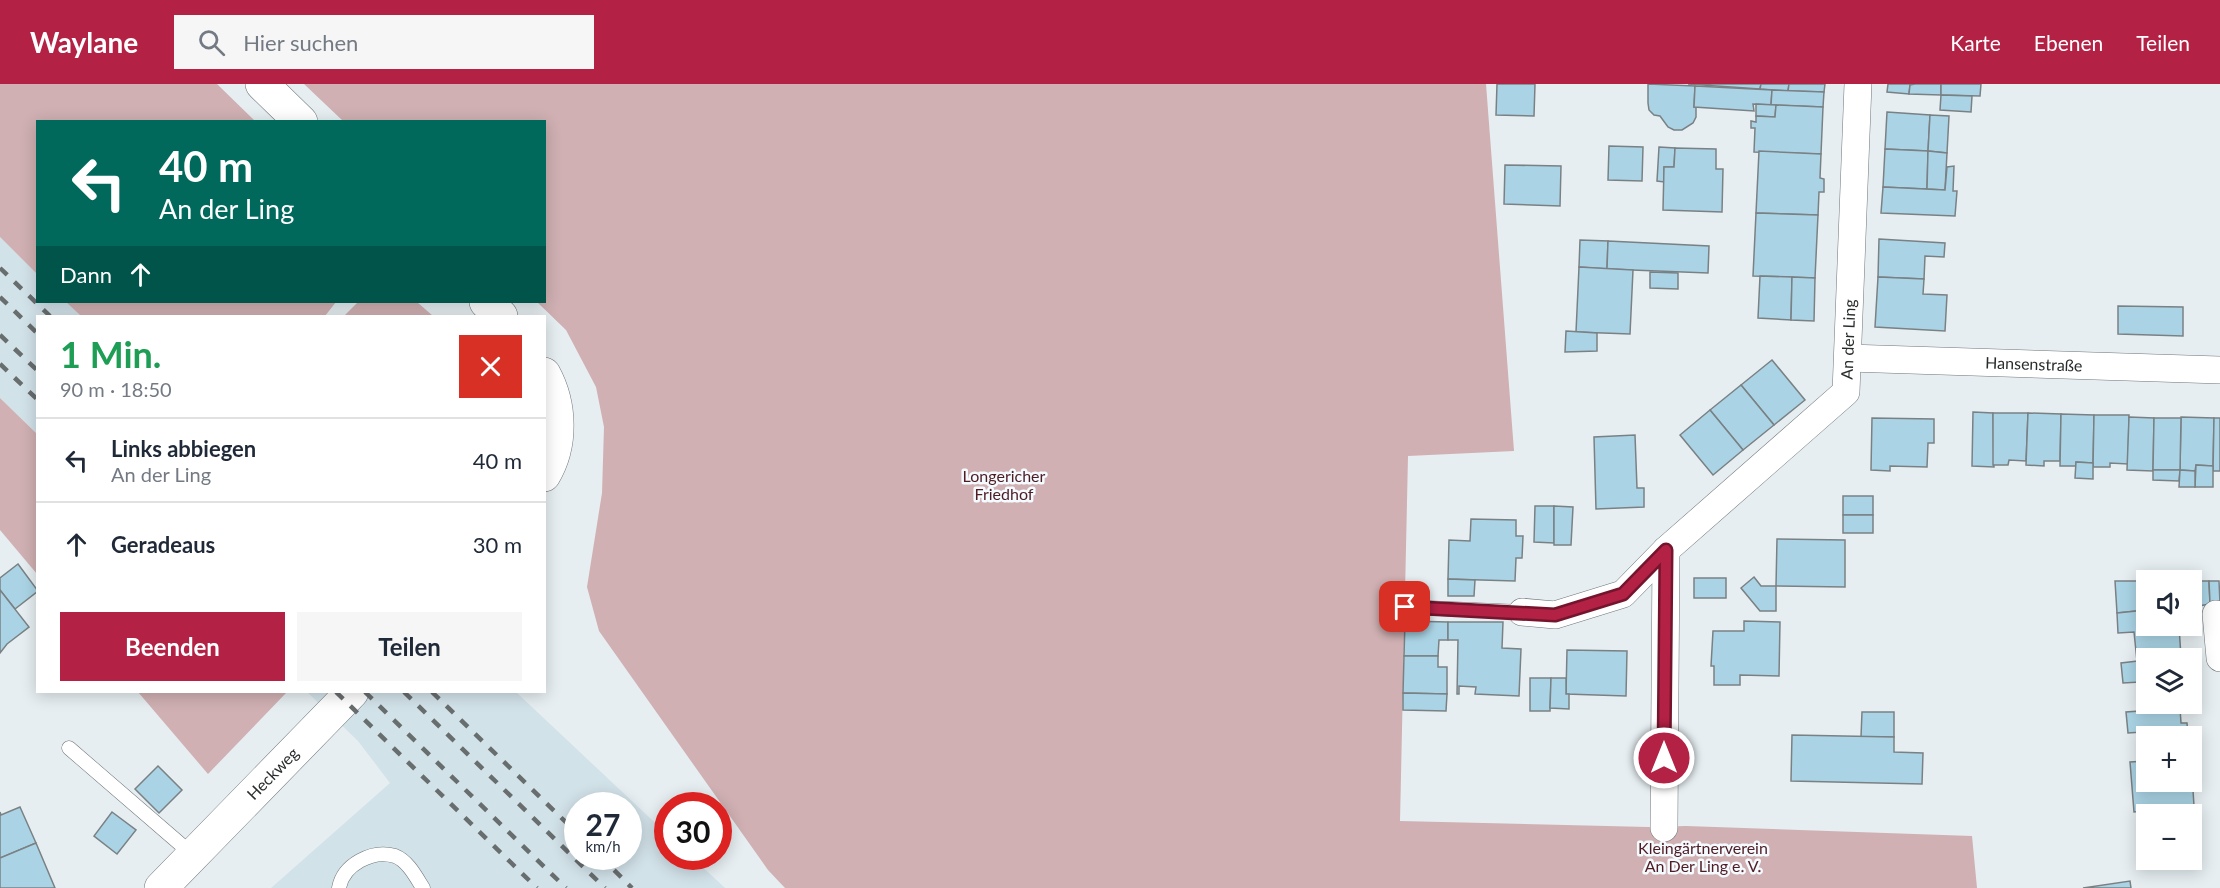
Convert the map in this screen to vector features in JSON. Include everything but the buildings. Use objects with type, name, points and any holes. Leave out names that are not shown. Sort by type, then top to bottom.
[{"type":"street","points":[[262,84],[299,120]]},
{"type":"street","name":"An der Ling","points":[[1522,612],[1555,615],[1623,594],[1666,550],[1846,392],[1858,84]]},
{"type":"street","points":[[487,303],[500,315]]},
{"type":"street","name":"Hansenstraße","points":[[1848,358],[2220,370]]},
{"type":"street","points":[[546,378],[552,389],[558,422],[556,443],[550,466],[546,472]]},
{"type":"street","points":[[1664,828],[1666,550]]},
{"type":"street","points":[[2216,614],[2220,658]]},
{"type":"street","name":"Heckweg","points":[[161,888],[351,693]]},
{"type":"lane","points":[[1405,607],[1522,612]]},
{"type":"lane","points":[[69,748],[193,855]]},
{"type":"lane","points":[[339,888],[340,881],[356,861],[376,855],[396,856],[409,866],[423,888]]},
{"type":"shaded area","points":[[0,237],[36,273],[36,303],[67,303],[80,315],[36,315],[36,433],[0,398]]},
{"type":"shaded area","points":[[308,693],[517,693],[622,792],[564,792],[564,870],[642,870],[642,810],[654,822],[654,870],[706,870],[725,888],[271,888],[390,783],[358,741]]},
{"type":"green space","points":[[0,84],[217,84],[254,120],[36,120],[36,273],[0,237]]},
{"type":"green space","name":"Longericher Friedhof","points":[[304,84],[1486,84],[1514,451],[1408,456],[1400,821],[1686,826],[1972,836],[1977,888],[785,888],[768,870],[732,819],[732,792],[713,792],[599,631],[587,587],[602,493],[604,427],[596,387],[566,330],[538,303],[546,303],[546,120],[342,120]]},
{"type":"green space","points":[[67,303],[335,303],[326,315],[80,315]]},
{"type":"green space","points":[[357,303],[418,303],[432,315],[345,315]]},
{"type":"green space","points":[[0,398],[36,433],[36,573],[0,530]]},
{"type":"green space","points":[[139,693],[286,693],[208,774]]},
{"type":"railway","points":[[0,268],[36,303]]},
{"type":"railway","points":[[0,297],[36,332]]},
{"type":"railway","points":[[36,303],[49,315]]},
{"type":"railway","points":[[0,335],[36,369]]},
{"type":"railway","points":[[0,364],[36,398]]},
{"type":"railway","points":[[337,693],[537,888]]},
{"type":"railway","points":[[366,693],[566,888]]},
{"type":"railway","points":[[405,693],[605,888]]},
{"type":"railway","points":[[433,693],[564,820]]},
{"type":"railway","points":[[614,870],[632,888]]},
{"type":"route","points":[[1405,607],[1555,615],[1623,594],[1666,550],[1664,758]]},
{"type":"park label","name":"Kleingärtnerverein An Der Ling e. V.","points":[[1703,857]]}]
